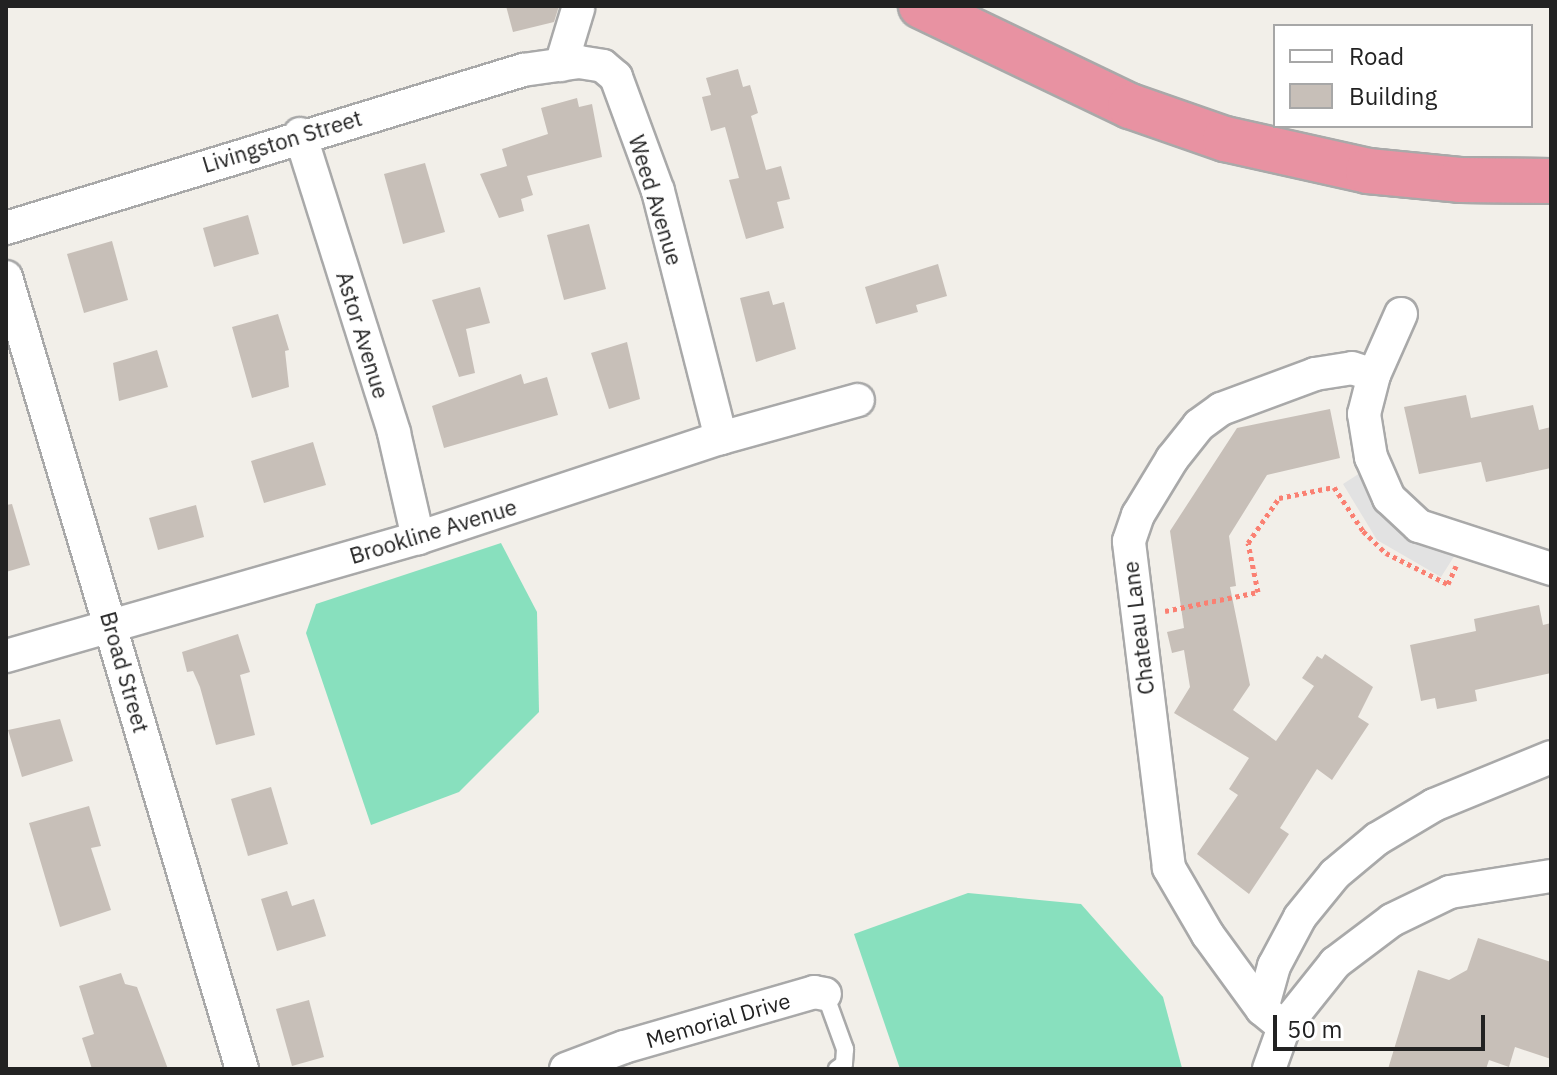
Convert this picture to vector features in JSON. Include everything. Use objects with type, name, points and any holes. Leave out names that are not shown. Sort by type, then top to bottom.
[{"type":"highway","points":[[921,6],[1130,106],[1225,139],[1383,173],[1551,181]]},
{"type":"street","points":[[561,65],[578,9]]},
{"type":"street","name":"Livingston Street","points":[[6,228],[300,134],[523,70],[561,65]]},
{"type":"street","name":"Weed Avenue","points":[[561,65],[603,66],[616,77],[658,191],[721,438]]},
{"type":"street","name":"Astor Avenue","points":[[300,134],[394,433],[418,538]]},
{"type":"street","name":"Broad Street","points":[[6,277],[242,1069]]},
{"type":"street","points":[[1401,314],[1374,375],[1364,414],[1371,457],[1389,498],[1419,526],[1551,569]]},
{"type":"street","name":"Chateau Lane","points":[[1273,1018],[1208,935],[1169,868],[1129,541],[1138,515],[1172,459],[1199,425],[1221,409],[1315,374],[1352,368],[1374,375]]},
{"type":"street","name":"Brookline Avenue","points":[[6,656],[418,538],[721,438],[858,400]]},
{"type":"street","points":[[1269,1069],[1274,966],[1300,917],[1335,874],[1377,839],[1434,805],[1551,757]]},
{"type":"street","points":[[1273,1018],[1335,963],[1392,920],[1450,892],[1551,876]]},
{"type":"street","name":"Memorial Drive","points":[[566,1069],[653,1039],[814,992],[825,994]]},
{"type":"lane","points":[[825,994],[845,1049],[844,1064],[837,1069]]},
{"type":"path","points":[[1155,613],[1258,592],[1248,543],[1279,498],[1334,487],[1363,531],[1413,571],[1448,584],[1459,561],[1464,562]]},
{"type":"green space","points":[[501,543],[537,612],[539,712],[459,792],[371,825],[306,633],[316,604]]},
{"type":"green space","points":[[968,893],[1081,904],[1163,997],[1182,1068],[900,1069],[854,934]]},
{"type":"shaded area","points":[[1360,473],[1386,514],[1455,555],[1441,577],[1377,540],[1343,484]]},
{"type":"building","points":[[506,6],[559,6],[554,22],[513,32]]},
{"type":"building","points":[[738,69],[743,87],[750,85],[758,113],[751,116],[766,170],[781,166],[790,199],[777,202],[784,228],[746,239],[729,180],[739,178],[725,127],[711,131],[702,97],[711,95],[706,78]]},
{"type":"building","points":[[577,98],[579,107],[592,104],[602,157],[527,176],[533,195],[521,199],[524,211],[499,218],[480,174],[507,166],[502,149],[548,134],[541,108]]},
{"type":"building","points":[[425,163],[445,232],[403,244],[384,174]]},
{"type":"building","points":[[248,215],[259,254],[214,267],[203,228]]},
{"type":"building","points":[[589,224],[606,289],[564,300],[547,235]]},
{"type":"building","points":[[112,241],[128,300],[84,313],[67,254]]},
{"type":"building","points":[[938,264],[947,296],[916,305],[918,312],[876,324],[865,287]]},
{"type":"building","points":[[480,287],[490,323],[466,329],[475,373],[459,377],[432,300]]},
{"type":"building","points":[[769,291],[773,305],[784,302],[796,349],[756,362],[740,298]]},
{"type":"building","points":[[278,314],[289,350],[285,351],[289,387],[252,398],[232,327]]},
{"type":"building","points":[[627,342],[640,399],[609,409],[591,353]]},
{"type":"building","points":[[157,350],[168,387],[119,401],[113,363]]},
{"type":"building","points":[[521,374],[524,384],[547,377],[558,415],[444,448],[432,406]]},
{"type":"building","points":[[1466,395],[1471,418],[1533,405],[1539,430],[1551,427],[1551,468],[1486,482],[1481,462],[1419,474],[1404,407]]},
{"type":"building","points":[[1330,409],[1340,458],[1267,475],[1229,536],[1236,586],[1230,587],[1250,685],[1233,710],[1276,741],[1314,686],[1302,678],[1317,656],[1322,659],[1325,654],[1373,687],[1358,717],[1369,724],[1332,780],[1317,769],[1280,828],[1289,834],[1249,894],[1197,854],[1238,795],[1229,789],[1249,758],[1174,713],[1190,687],[1184,650],[1172,653],[1167,632],[1184,628],[1170,531],[1237,428]]},
{"type":"building","points":[[313,442],[326,485],[264,503],[251,461]]},
{"type":"building","points":[[12,504],[30,565],[6,572],[6,505]]},
{"type":"building","points":[[196,505],[204,537],[158,550],[149,518]]},
{"type":"building","points":[[1539,605],[1543,625],[1551,623],[1551,673],[1475,690],[1477,701],[1437,709],[1435,698],[1421,701],[1410,645],[1476,631],[1474,619]]},
{"type":"building","points":[[238,634],[250,672],[240,675],[255,735],[216,745],[200,687],[193,671],[187,672],[182,652]]},
{"type":"building","points":[[60,719],[73,761],[22,777],[8,730]]},
{"type":"building","points":[[271,787],[288,844],[248,856],[231,799]]},
{"type":"building","points":[[89,806],[101,846],[91,848],[111,910],[60,927],[29,823]]},
{"type":"building","points":[[287,891],[292,906],[314,899],[326,936],[277,951],[261,899]]},
{"type":"building","points":[[1478,938],[1551,962],[1551,1059],[1515,1047],[1509,1067],[1489,1060],[1486,1069],[1388,1069],[1418,970],[1449,980],[1467,970]]},
{"type":"building","points":[[121,973],[125,984],[137,987],[168,1069],[92,1069],[82,1038],[94,1034],[79,986]]},
{"type":"building","points":[[309,1000],[324,1057],[292,1066],[276,1009]]}]
